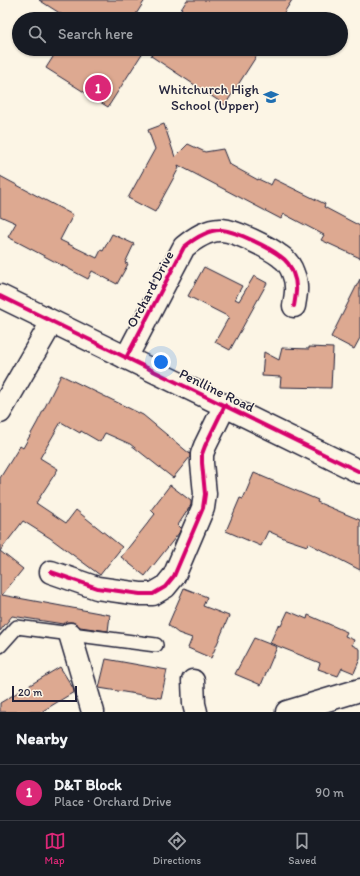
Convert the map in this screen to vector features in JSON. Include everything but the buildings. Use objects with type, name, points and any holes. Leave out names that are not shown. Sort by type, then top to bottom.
[{"type":"street","name":"Orchard Drive","points":[[126,358],[184,247],[202,234],[222,229],[238,234],[280,256],[293,272],[297,287],[294,306]]},
{"type":"street","name":"Penlline Road","points":[[0,296],[360,472]]},
{"type":"street","points":[[0,412],[52,322]]},
{"type":"street","points":[[51,572],[97,588],[140,594],[153,594],[165,587],[174,576],[203,508],[205,494],[202,454],[225,405]]},
{"type":"street","points":[[70,634],[93,712]]},
{"type":"street","points":[[193,681],[194,704],[196,712]]},
{"type":"street","points":[[287,712],[360,690]]},
{"type":"lane","points":[[0,646],[17,626],[156,645]]},
{"type":"cycle path","points":[[126,358],[184,247],[197,237],[212,231],[228,231],[252,240],[269,249],[284,260],[291,268],[295,277],[296,293],[294,306]]},
{"type":"cycle path","points":[[0,296],[360,472]]},
{"type":"cycle path","points":[[51,572],[97,588],[140,594],[153,594],[165,587],[174,576],[203,508],[205,494],[202,454],[225,405]]},
{"type":"place","name":"D&T Block","points":[[98,88]]},
{"type":"place","name":"Whitchurch High School (Upper)","points":[[271,97]]}]
